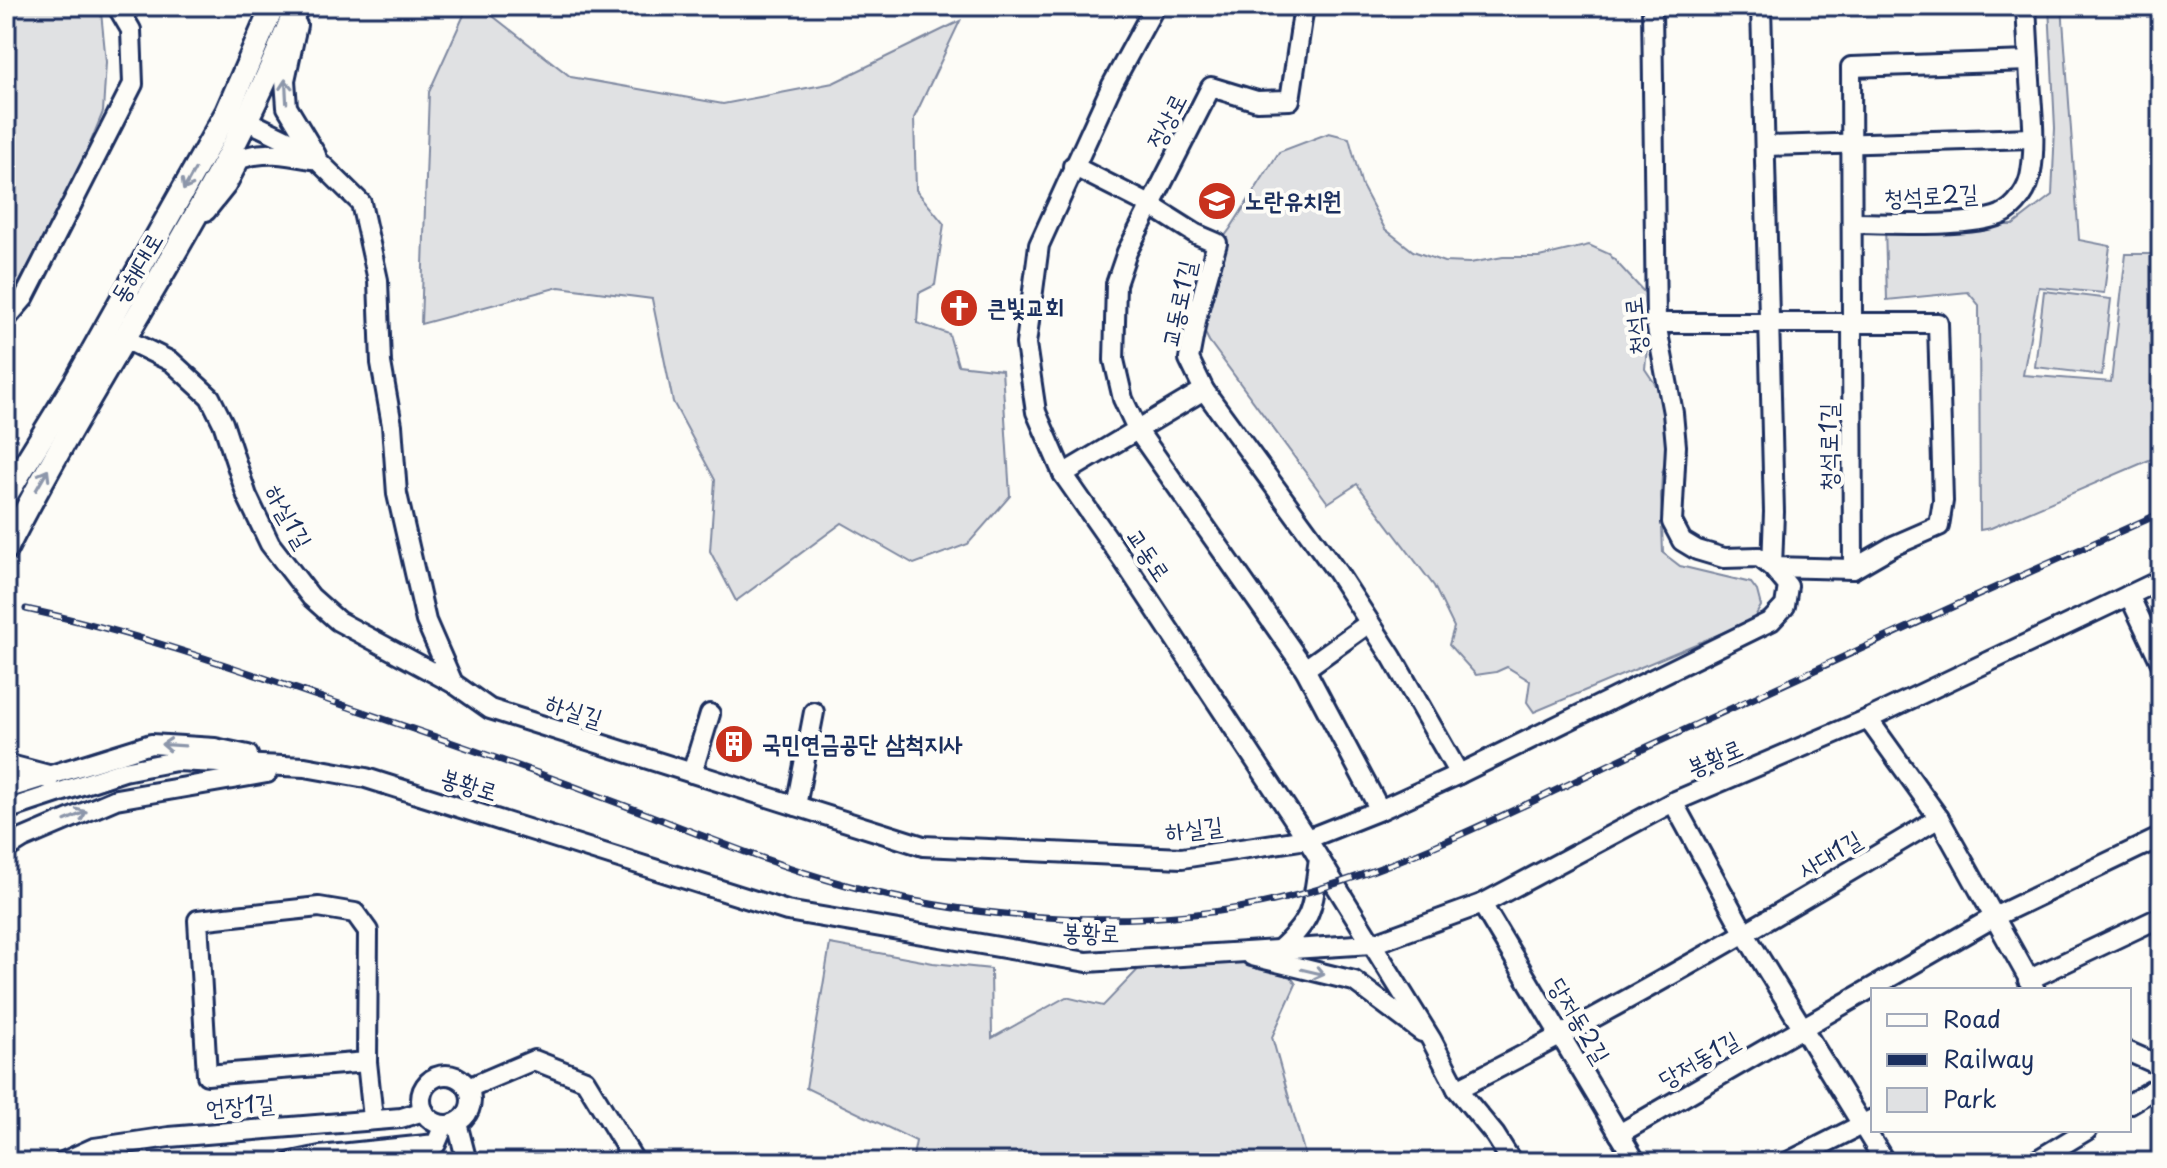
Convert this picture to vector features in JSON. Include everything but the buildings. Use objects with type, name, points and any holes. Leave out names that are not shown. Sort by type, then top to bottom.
[{"type":"main road","name":"동해대로","points":[[6,549],[38,485],[187,235],[238,116],[273,6]]},
{"type":"main road","name":"동해대로","points":[[6,495],[238,116],[297,6]]},
{"type":"main road","points":[[6,766],[48,777]]},
{"type":"street","points":[[6,319],[24,298],[133,84],[131,30],[117,6]]},
{"type":"street","points":[[304,6],[295,29],[285,80],[287,107],[319,160]]},
{"type":"street","name":"교동로","points":[[1155,6],[1112,85],[1039,245],[1026,344],[1036,412],[1063,474],[1307,839],[1431,1039],[1457,1089],[1495,1135],[1512,1162]]},
{"type":"street","name":"정상로","points":[[1150,205],[1211,87],[1257,101],[1290,100],[1304,6]]},
{"type":"street","name":"청석로","points":[[1652,6],[1656,323],[1676,446],[1672,522],[1682,541],[1697,550],[1724,558],[1759,557],[1772,567],[1853,569]]},
{"type":"street","points":[[1307,839],[1459,774],[1771,621],[1785,606],[1788,586],[1772,567],[1774,512],[1761,6]]},
{"type":"street","name":"청석로2길","points":[[2026,6],[2029,61],[2032,138],[2031,174],[2022,197],[2002,214],[1971,221],[1852,223],[1851,67],[2029,61]]},
{"type":"street","points":[[238,116],[306,149],[361,203],[378,280],[381,363],[392,425],[397,494],[426,621],[453,683]]},
{"type":"street","points":[[1766,146],[2032,138]]},
{"type":"street","points":[[187,235],[226,186],[240,159],[257,153],[281,153],[319,160]]},
{"type":"street","points":[[1073,166],[1150,205],[1127,252],[1116,284],[1113,330],[1114,360],[1123,399],[1138,431],[1305,669],[1380,810]]},
{"type":"street","name":"교동로1길","points":[[1150,205],[1196,234],[1217,243],[1198,311],[1189,359],[1204,390]]},
{"type":"street","name":"청석로1길","points":[[1852,223],[1853,569]]},
{"type":"street","points":[[1656,323],[1938,323],[1943,501],[1939,526],[1893,546],[1853,569]]},
{"type":"street","name":"하실1길","points":[[125,339],[172,362],[210,397],[223,423],[247,496],[270,544],[311,597],[338,621],[453,683]]},
{"type":"street","points":[[1063,474],[1204,390],[1337,572],[1405,679],[1459,774]]},
{"type":"street","name":"봉황로","points":[[6,810],[151,765],[176,761],[305,767],[366,778],[787,911],[1087,962],[1372,944],[1482,904],[1673,802],[1868,719],[2161,580]]},
{"type":"street","points":[[2129,595],[2161,663]]},
{"type":"street","points":[[1305,669],[1369,623]]},
{"type":"street","name":"하실길","points":[[453,683],[490,709],[923,846],[1182,858],[1307,839]]},
{"type":"street","points":[[796,806],[814,712]]},
{"type":"street","points":[[692,773],[710,714]]},
{"type":"street","points":[[1868,719],[1939,818],[2032,985],[2161,917]]},
{"type":"street","points":[[6,789],[151,744],[215,748],[305,767]]},
{"type":"street","points":[[6,849],[42,830],[116,799],[305,767]]},
{"type":"street","points":[[1673,802],[1745,934],[1802,1027],[1867,1122],[1788,1162]]},
{"type":"street","name":"사대1길","points":[[1745,934],[1939,818]]},
{"type":"street","points":[[6,860],[42,830]]},
{"type":"street","points":[[1802,1027],[1996,916],[2161,837]]},
{"type":"street","points":[[1280,949],[1302,929],[1311,910],[1319,859]]},
{"type":"street","name":"당저동2길","points":[[1482,904],[1636,1162]]},
{"type":"street","points":[[367,1062],[207,1075],[198,920],[319,907],[355,913],[368,931],[367,1062],[373,1118]]},
{"type":"street","points":[[1457,1089],[1561,1037],[1745,934]]},
{"type":"street","points":[[1238,952],[1354,981],[1431,1039]]},
{"type":"street","name":"당저동1길","points":[[1619,1134],[1802,1027]]},
{"type":"street","points":[[2131,1053],[2161,1066]]},
{"type":"street","points":[[468,1088],[534,1060],[585,1080],[635,1162]]},
{"type":"street","points":[[292,1162],[320,1156],[436,1144],[451,1124],[469,1111],[471,1100],[468,1088],[454,1076],[435,1078],[423,1092],[424,1111],[434,1122],[451,1124]]},
{"type":"street","points":[[2131,1103],[2161,1085]]},
{"type":"street","name":"언장1길","points":[[63,1162],[94,1148],[154,1139],[401,1118],[424,1111]]},
{"type":"street","points":[[451,1124],[467,1162]]},
{"type":"street","points":[[1872,1132],[1885,1162]]},
{"type":"street","points":[[2034,1162],[2084,1132]]},
{"type":"street","points":[[1492,1162],[1495,1135]]},
{"type":"green space","points":[[6,6],[97,6],[101,12],[106,62],[103,112],[80,168],[18,285],[6,296]]},
{"type":"green space","points":[[468,6],[480,6],[571,77],[723,104],[833,83],[960,21],[914,118],[916,190],[944,224],[935,285],[919,293],[917,323],[949,334],[958,365],[1002,370],[1010,496],[968,544],[914,564],[842,523],[736,601],[710,551],[715,480],[673,402],[652,299],[559,287],[421,324],[429,92]]},
{"type":"green space","points":[[2049,6],[2062,6],[2079,240],[2110,246],[2104,293],[2039,287],[2023,375],[2111,382],[2126,254],[2161,254],[2161,455],[1980,530],[1979,305],[1968,292],[1887,300],[1885,225],[2013,225],[2052,195],[2055,128]]},
{"type":"green space","points":[[1329,133],[1349,138],[1362,186],[1385,229],[1413,251],[1444,262],[1470,263],[1503,257],[1539,257],[1589,245],[1609,254],[1645,293],[1648,337],[1645,369],[1664,397],[1668,453],[1662,474],[1663,553],[1680,566],[1751,583],[1761,606],[1753,620],[1534,712],[1527,702],[1530,681],[1507,667],[1476,675],[1449,645],[1454,627],[1434,586],[1357,484],[1328,503],[1209,341],[1200,323],[1213,252],[1279,152]]},
{"type":"green space","points":[[2044,291],[2111,299],[2102,375],[2035,367]]},
{"type":"green space","points":[[830,944],[933,963],[991,969],[992,1038],[1066,997],[1103,1006],[1152,955],[1280,961],[1296,984],[1272,1037],[1307,1162],[912,1162],[916,1141],[806,1088]]},
{"type":"railway","points":[[26,609],[142,639],[255,675],[533,771],[753,855],[846,885],[898,898],[1008,914],[1122,919],[1234,909],[1286,898],[1330,886],[1418,853],[2161,513]]},
{"type":"place","name":"노란유치원","points":[[1217,201]]},
{"type":"place","name":"큰빛교회","points":[[959,308]]},
{"type":"place","name":"국민연금공단 삼척지사","points":[[734,744]]}]
